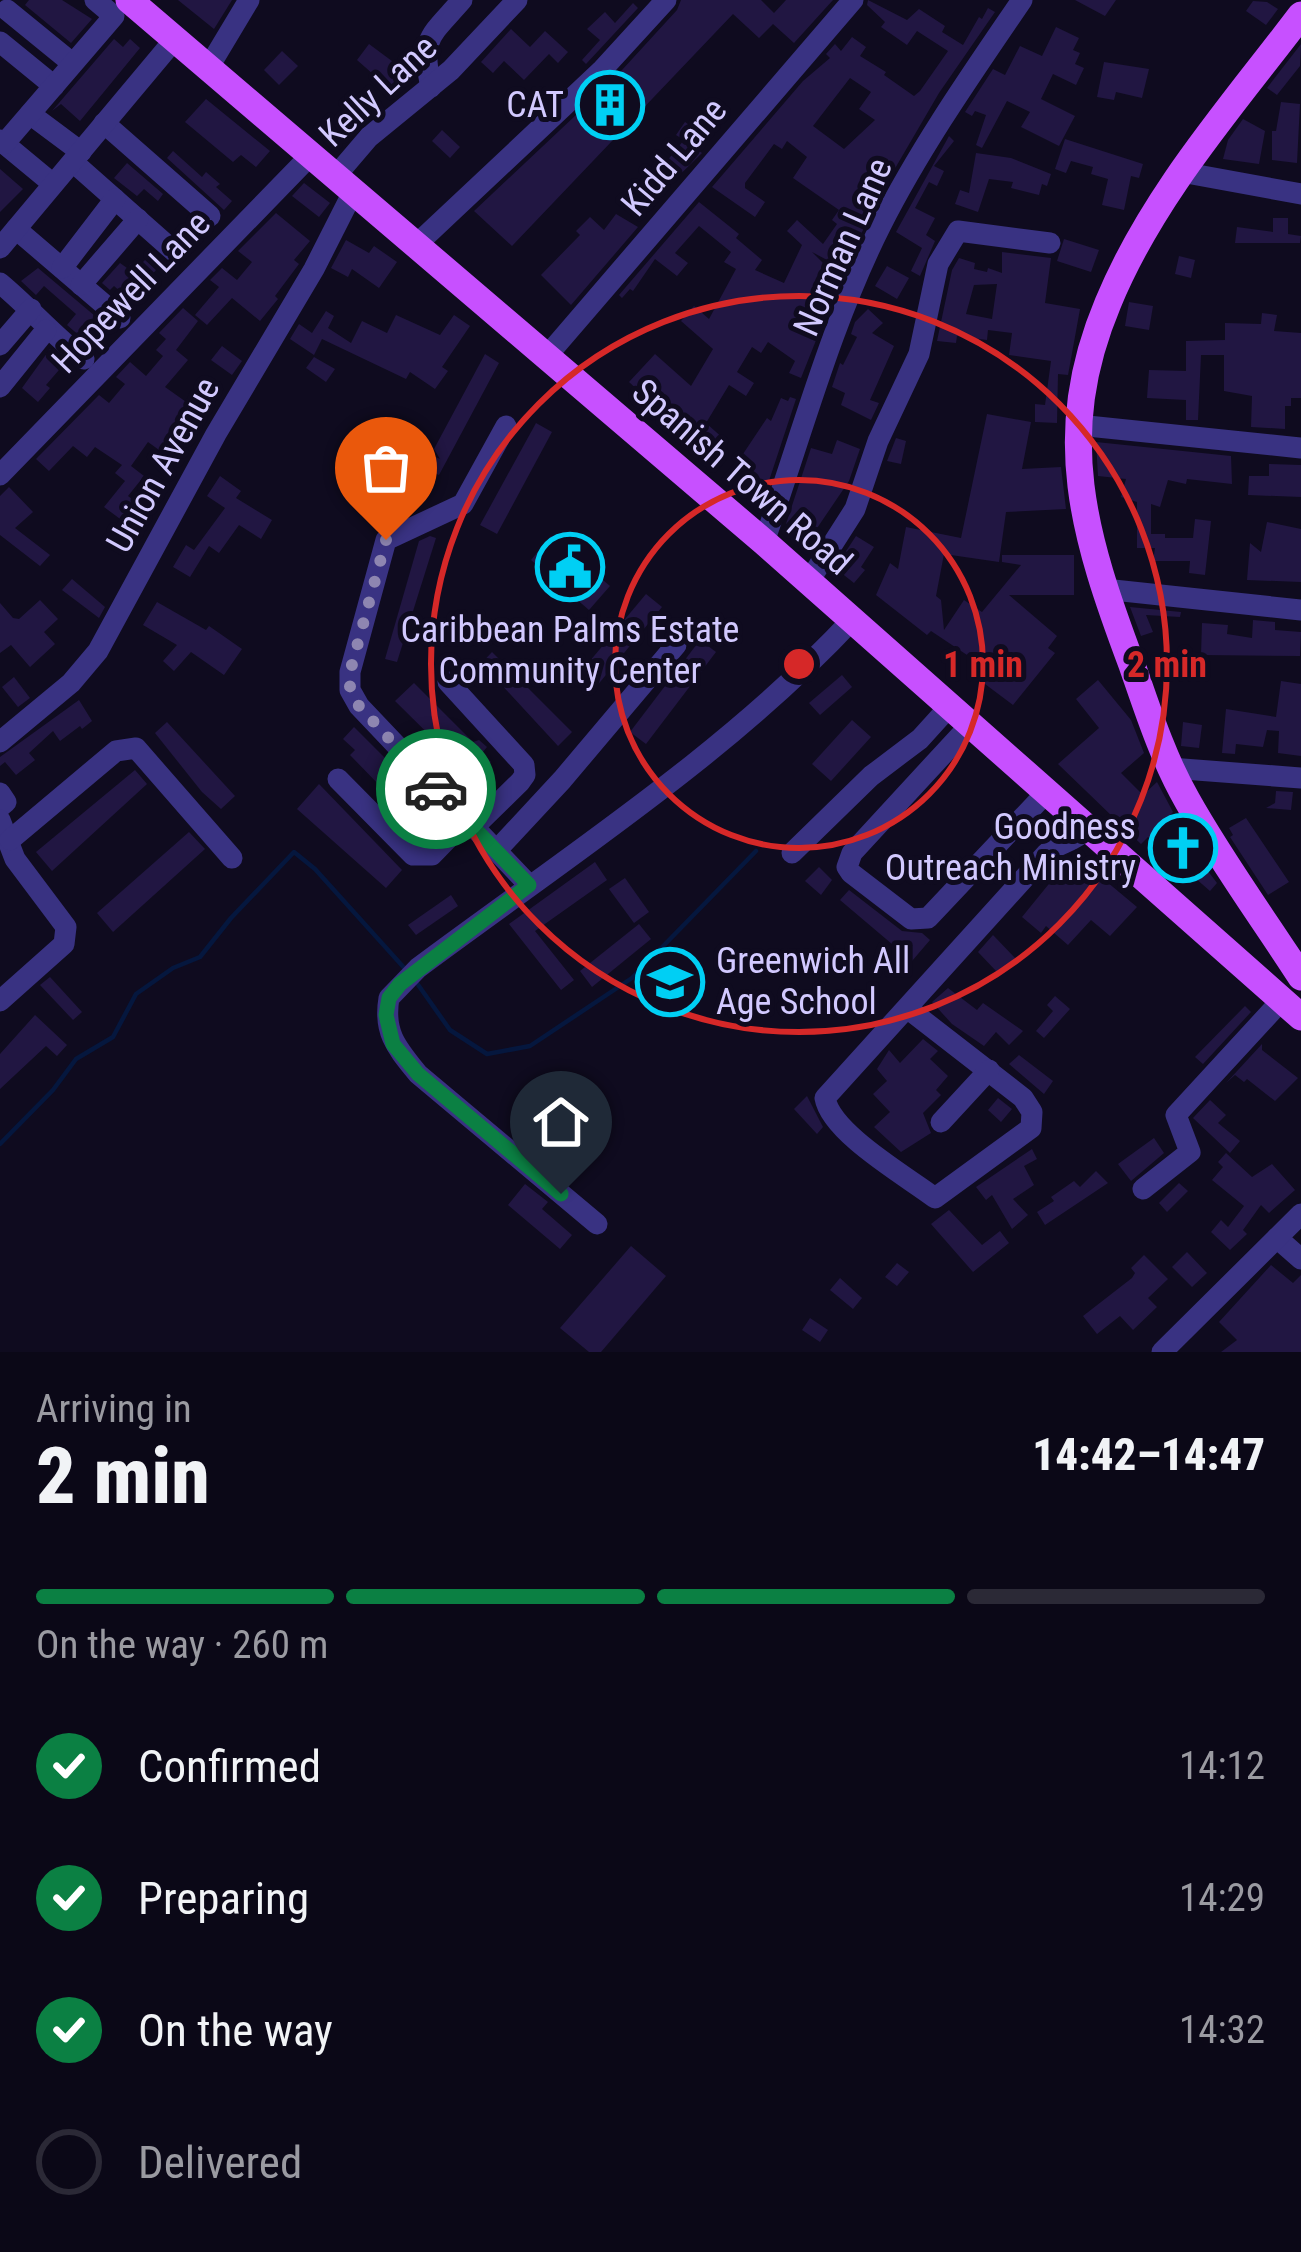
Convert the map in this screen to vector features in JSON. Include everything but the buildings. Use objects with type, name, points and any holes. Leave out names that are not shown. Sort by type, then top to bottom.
[{"type":"main road","name":"Spanish Town Road","points":[[121,8],[175,39],[764,542],[1291,1009]]},
{"type":"main road","points":[[1301,15],[1181,172],[1109,301],[1086,373],[1078,424],[1082,508],[1103,589],[1170,768],[1203,829],[1301,976]]},
{"type":"street","points":[[53,184],[2,142],[121,8],[94,0]]},
{"type":"street","points":[[207,70],[249,0]]},
{"type":"street","points":[[431,87],[423,54],[426,43],[461,0]]},
{"type":"street","name":"Kelly Lane","points":[[343,186],[369,136],[431,87],[517,0]]},
{"type":"street","points":[[416,245],[601,70],[666,0]]},
{"type":"street","name":"Kidd Lane","points":[[546,357],[853,0]]},
{"type":"street","name":"Norman Lane","points":[[764,542],[849,298],[879,229],[1022,0]]},
{"type":"street","points":[[1284,0],[1301,4]]},
{"type":"street","points":[[8,9],[73,63]]},
{"type":"street","points":[[0,248],[175,39]]},
{"type":"street","points":[[0,42],[54,86]]},
{"type":"street","points":[[30,114],[176,253]]},
{"type":"street","points":[[104,123],[210,216]]},
{"type":"street","name":"Hopewell Lane","points":[[0,476],[309,157]]},
{"type":"street","points":[[1181,172],[1301,194]]},
{"type":"street","name":"Union Avenue","points":[[0,742],[70,683],[98,651],[215,434],[314,269],[343,186]]},
{"type":"street","points":[[62,268],[115,199]]},
{"type":"street","points":[[82,286],[137,219]]},
{"type":"street","points":[[16,229],[121,318]]},
{"type":"street","points":[[809,581],[855,508],[878,441],[919,354],[938,264],[958,231],[1050,243]]},
{"type":"street","points":[[0,283],[31,309],[46,330],[84,359]]},
{"type":"street","points":[[0,344],[31,309]]},
{"type":"street","points":[[3,396],[46,330]]},
{"type":"street","points":[[1078,424],[1301,448]]},
{"type":"street","points":[[506,426],[463,504],[386,540],[350,672],[350,690],[359,706],[529,885]]},
{"type":"street","points":[[1103,589],[1301,610]]},
{"type":"street","points":[[597,1224],[418,1074],[388,1031],[389,998],[400,984],[743,725],[811,665],[852,620]]},
{"type":"street","points":[[497,850],[676,645]]},
{"type":"street","points":[[338,778],[413,855],[432,855],[520,782],[524,765],[448,682]]},
{"type":"street","points":[[959,716],[852,853],[851,873],[911,919],[928,918],[1046,793]]},
{"type":"street","points":[[792,854],[871,776],[959,716]]},
{"type":"street","points":[[0,1001],[64,944],[68,935],[15,860],[5,830],[116,751],[136,748],[232,858]]},
{"type":"street","points":[[1170,768],[1301,778]]},
{"type":"street","points":[[0,793],[6,802],[0,807]]},
{"type":"street","points":[[907,1008],[1023,1098],[1032,1112],[1031,1128],[935,1198],[830,1115],[825,1105],[830,1091],[1055,845],[1072,843],[1087,829]]},
{"type":"street","points":[[1143,1189],[1190,1152],[1176,1115],[1291,1009]]},
{"type":"street","points":[[941,1122],[989,1070]]},
{"type":"street","points":[[1162,1352],[1301,1214]]},
{"type":"street","points":[[1277,1238],[1301,1259]]},
{"type":"path","points":[[84,359],[176,253]]},
{"type":"waterway","points":[[414,979],[450,1030],[487,1054],[530,1046],[632,978],[756,851]]},
{"type":"waterway","points":[[0,1144],[76,1059],[113,1037],[136,994],[173,968],[200,957],[294,852],[407,971]]},
{"type":"way so far","points":[[386,540],[350,672],[350,690],[359,706],[436,789]]},
{"type":"place","name":"CAT","points":[[610,105]]},
{"type":"place","name":"Caribbean Palms Estate Community Center","points":[[570,567]]},
{"type":"place","name":"Goodness Outreach Ministry","points":[[1183,848]]},
{"type":"place","name":"Greenwich All Age School","points":[[670,982]]},
{"type":"route","points":[[436,789],[529,885],[400,984],[389,998],[388,1031],[418,1074],[561,1194]]}]
